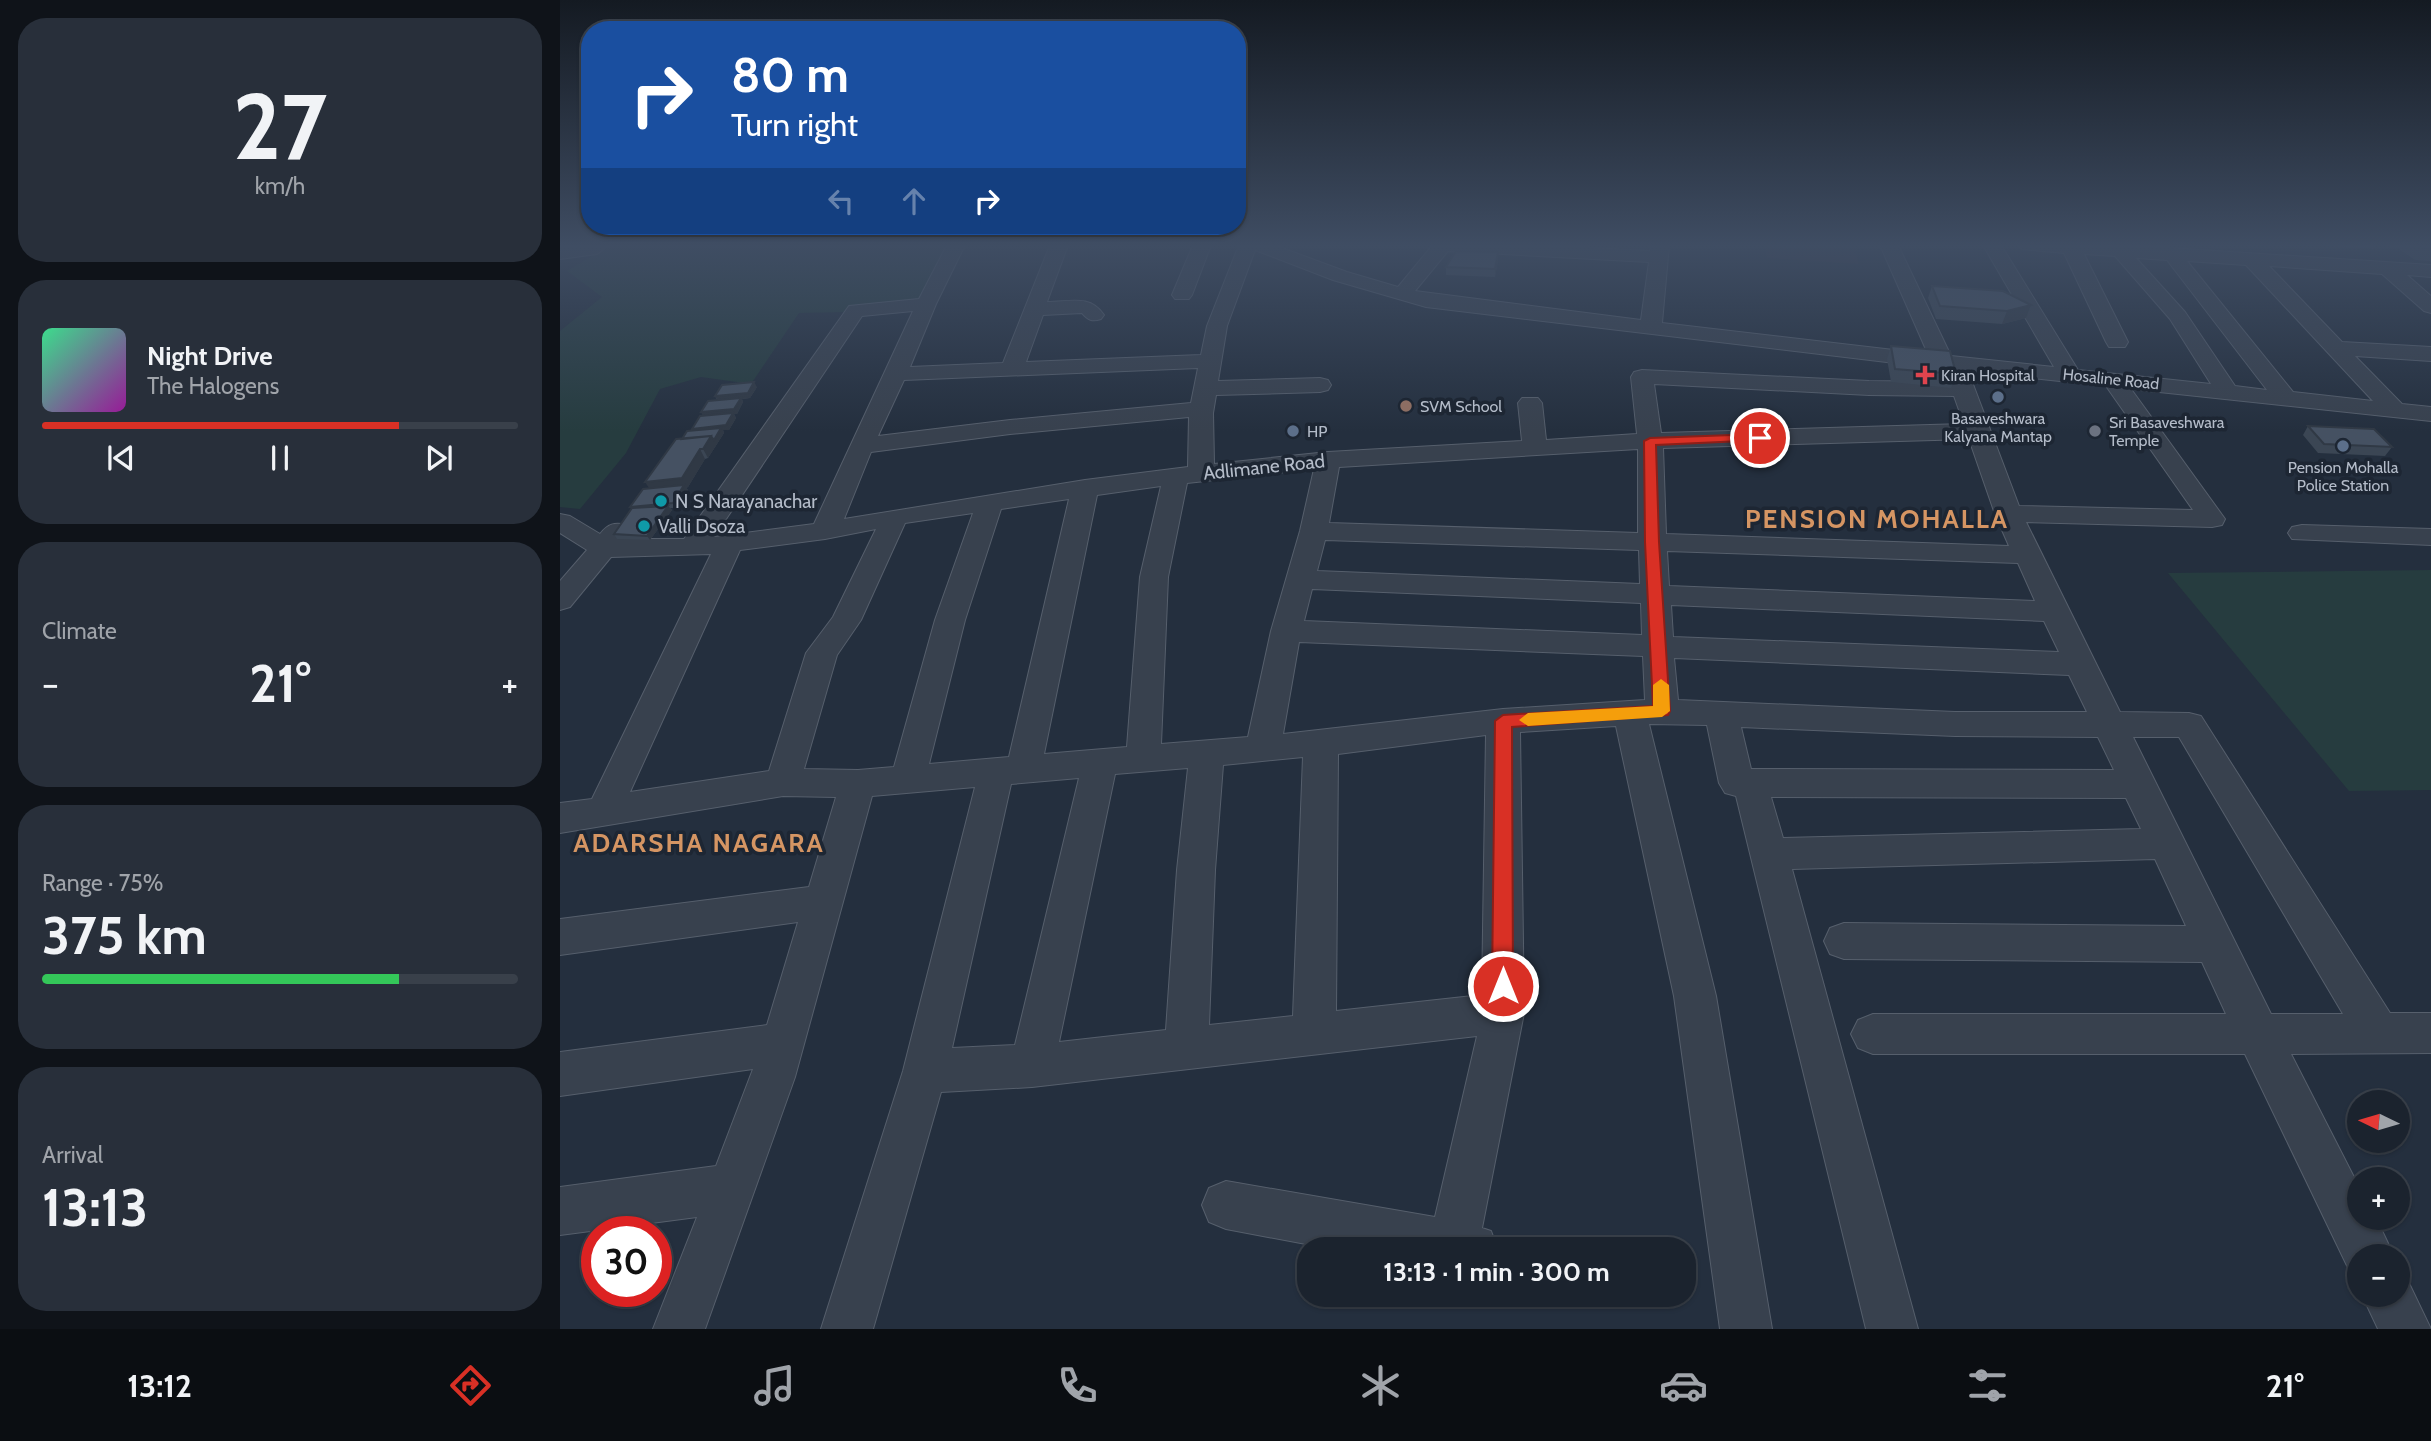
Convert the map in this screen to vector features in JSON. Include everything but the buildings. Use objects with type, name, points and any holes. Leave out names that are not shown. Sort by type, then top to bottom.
[{"type":"street","points":[[692,548],[856,310],[891,307]]},
{"type":"street","points":[[825,531],[925,307]]},
{"type":"street","points":[[1012,369],[1035,309],[1086,307]]},
{"type":"street","points":[[1087,307],[1094,315]]},
{"type":"street","points":[[1143,758],[1154,577],[1189,474],[1217,326],[1224,307]]},
{"type":"street","name":"Hosaline Road","points":[[1481,307],[1948,362],[2431,414]]},
{"type":"street","points":[[1649,307],[1642,377],[1650,441],[1652,542],[1659,646],[1646,712],[1695,996],[1745,1329]]},
{"type":"street","points":[[1921,307],[1964,390],[2008,514],[2053,612],[2363,1244]]},
{"type":"street","points":[[2030,307],[2070,375]]},
{"type":"street","points":[[2101,307],[2117,342]]},
{"type":"street","points":[[2170,307],[2227,391]]},
{"type":"street","points":[[2214,307],[2286,398]]},
{"type":"street","points":[[2297,307],[2395,410]]},
{"type":"street","points":[[2336,348],[2431,354]]},
{"type":"street","points":[[897,374],[1210,361]]},
{"type":"street","points":[[1642,377],[1964,390]]},
{"type":"street","points":[[2008,514],[2212,519],[2113,380]]},
{"type":"street","points":[[861,446],[1203,398],[1320,385]]},
{"type":"street","points":[[1530,403],[1535,448]]},
{"type":"street","name":"Adlimane Road","points":[[604,548],[692,548],[729,545],[1085,488],[1328,460],[1650,441],[1980,431]]},
{"type":"street","points":[[1263,748],[1286,631],[1314,531],[1328,460]]},
{"type":"street","points":[[847,1329],[925,1071],[1056,609],[1085,488]]},
{"type":"street","points":[[908,780],[950,620],[990,503]]},
{"type":"street","points":[[560,600],[628,516]]},
{"type":"street","points":[[783,782],[822,653],[846,620],[895,517]]},
{"type":"street","points":[[560,522],[604,548]]},
{"type":"street","points":[[1314,531],[2027,555]]},
{"type":"street","points":[[2302,533],[2431,537]]},
{"type":"street","points":[[603,812],[729,545]]},
{"type":"street","points":[[1299,579],[2053,612]]},
{"type":"street","points":[[1286,631],[2079,664]]},
{"type":"street","points":[[560,818],[783,782],[858,784],[908,780],[1321,743],[1503,721],[1646,712],[1955,723],[2189,725],[2379,1034]]},
{"type":"street","points":[[1721,714],[1737,783],[2137,784]]},
{"type":"street","points":[[1466,1237],[1503,1013],[1503,721]]},
{"type":"street","points":[[1314,1034],[1321,743]]},
{"type":"street","points":[[1186,1048],[1196,870],[1207,753]]},
{"type":"street","points":[[1032,1066],[1100,762]]},
{"type":"street","points":[[1750,783],[1892,1329]]},
{"type":"street","points":[[679,1329],[783,1044],[858,784]]},
{"type":"street","points":[[1769,854],[2166,844]]},
{"type":"street","points":[[560,937],[824,902]]},
{"type":"street","points":[[1844,941],[2214,944]]},
{"type":"street","points":[[925,1071],[1032,1066],[1503,1013]]},
{"type":"street","points":[[1873,1034],[2431,1033]]},
{"type":"street","points":[[560,1074],[783,1044]]},
{"type":"street","points":[[560,1211],[731,1188]]},
{"type":"street","points":[[1226,1205],[1407,1237]]},
{"type":"street","points":[[2394,1307],[2406,1329]]},
{"type":"green space","points":[[590,307],[883,307],[845,312],[799,313],[751,384],[701,377],[660,389],[626,453],[580,509],[560,507],[560,331]]},
{"type":"green space","points":[[2431,570],[2431,790],[2349,791],[2168,573]]},
{"type":"slow traffic","points":[[1528,720],[1662,711],[1661,685]]},
{"type":"place","name":"Kiran Hospital","points":[[1925,375]]},
{"type":"place","name":"Basaveshwara Kalyana Mantap","points":[[1998,397]]},
{"type":"place","name":"SVM School","points":[[1406,406]]},
{"type":"place","name":"HP","points":[[1293,431]]},
{"type":"place","name":"Sri Basaveshwara Temple","points":[[2095,431]]},
{"type":"place","name":"Pension Mohalla Police Station","points":[[2343,446]]},
{"type":"place","name":"N S Narayanachar","points":[[661,501]]},
{"type":"place","name":"Valli Dsoza","points":[[644,526]]},
{"type":"district","name":"PENSION MOHALLA","points":[[1877,519]]},
{"type":"district","name":"ADARSHA NAGARA","points":[[699,843]]},
{"type":"route","points":[[1503,986],[1503,721],[1662,711],[1652,542],[1650,441],[1760,438]]}]
